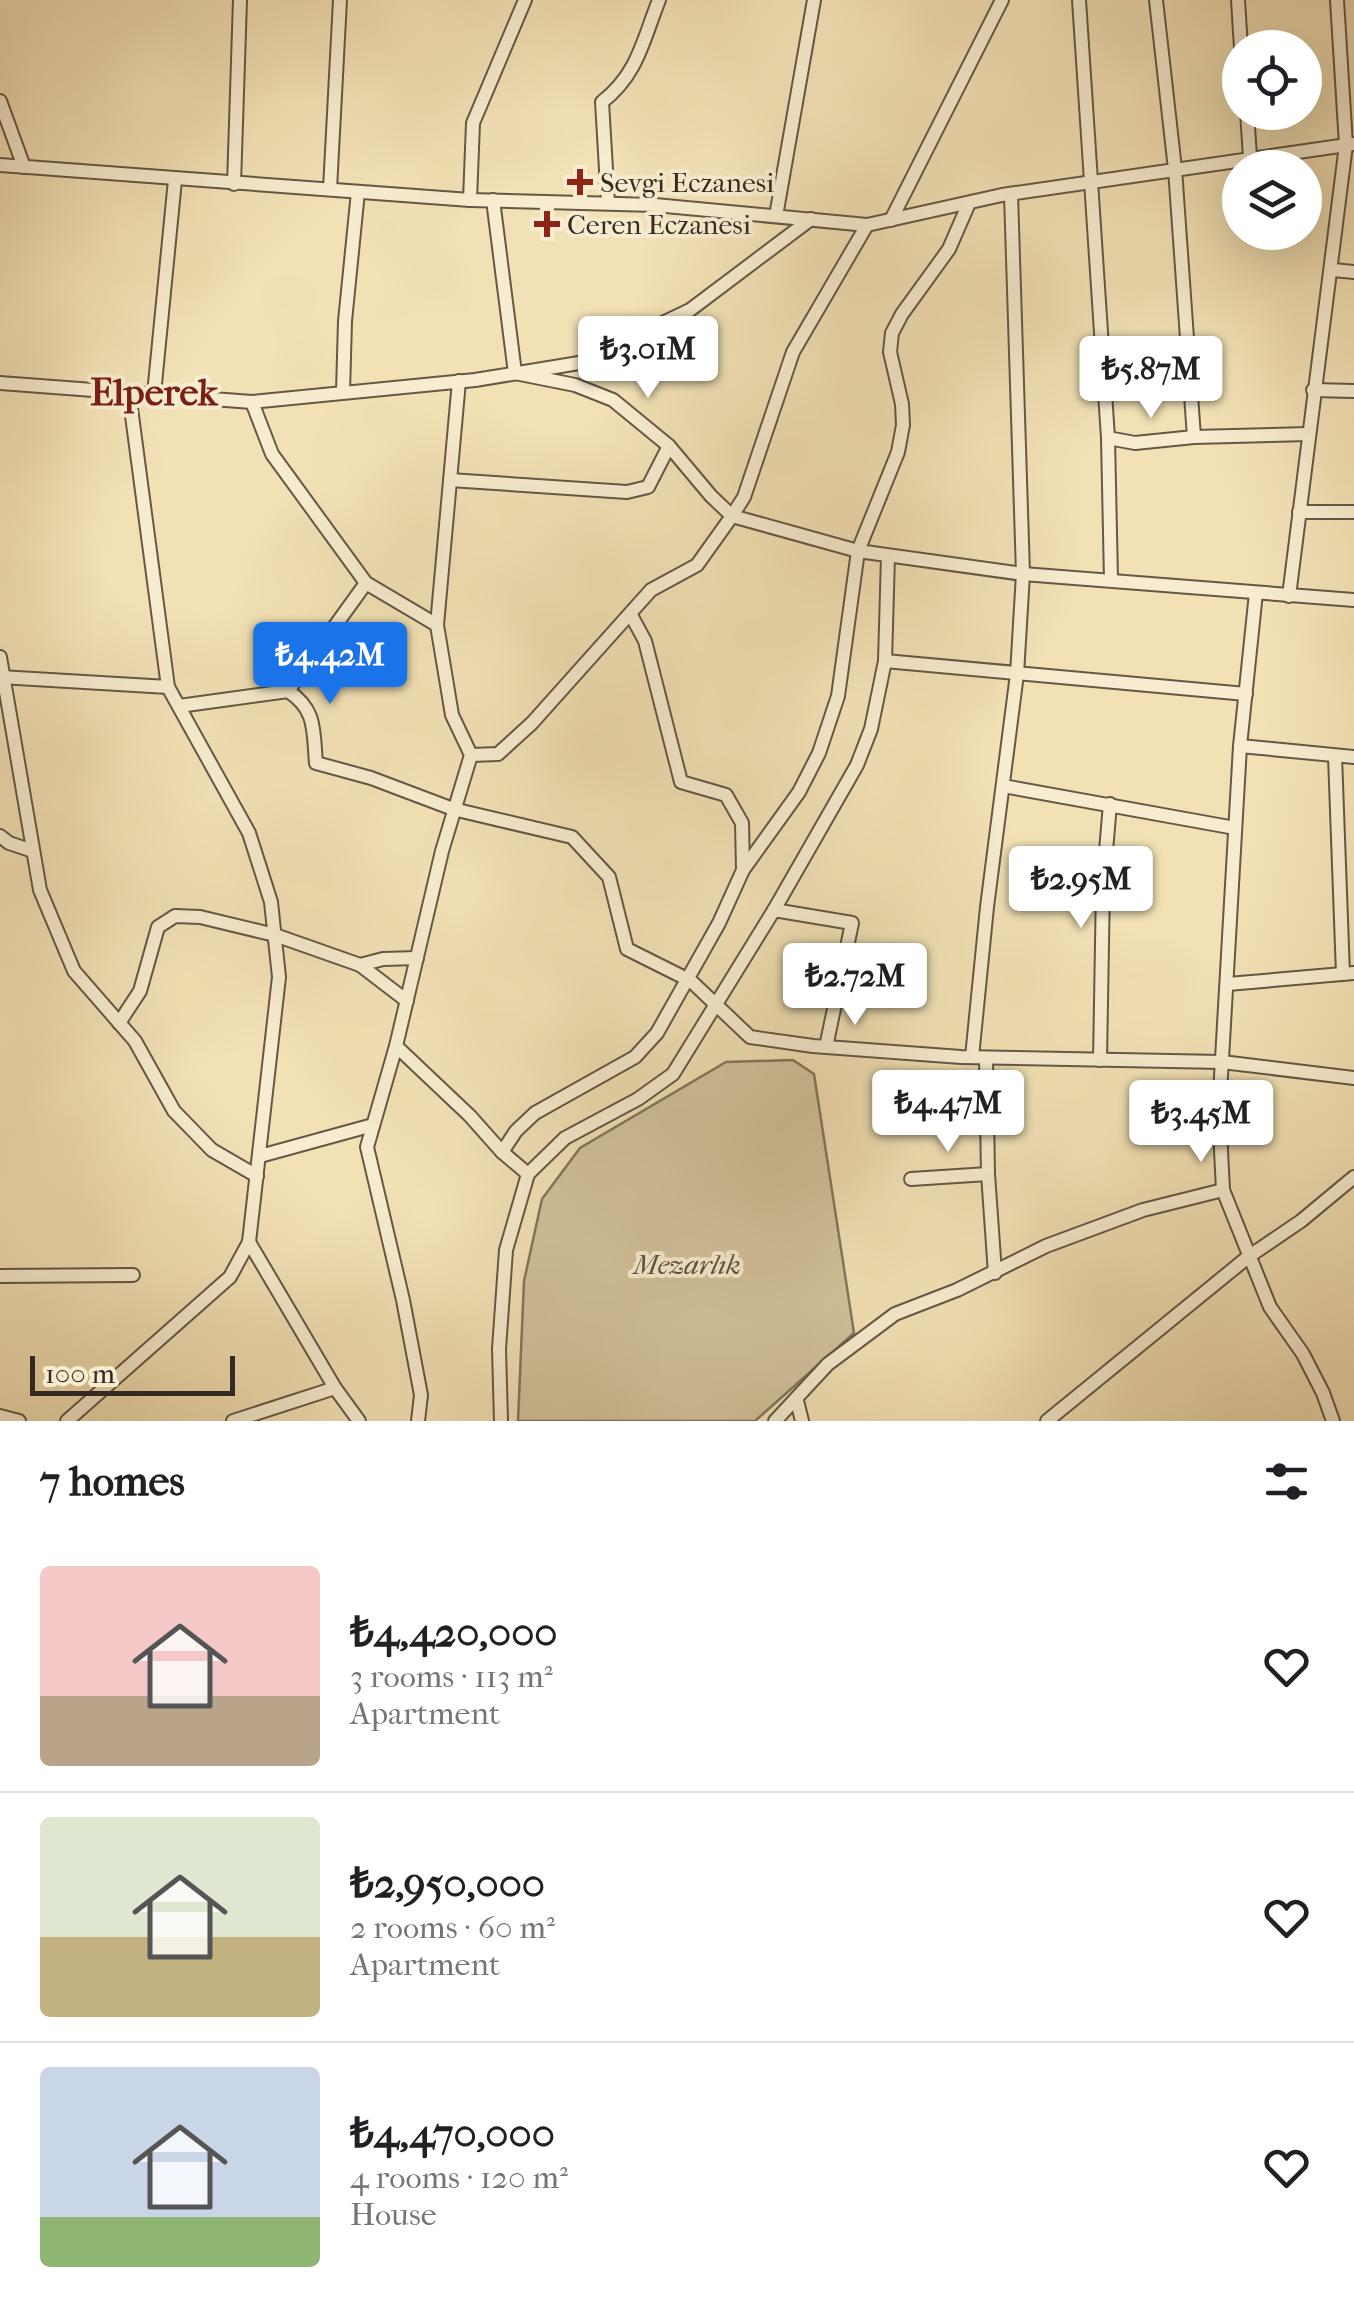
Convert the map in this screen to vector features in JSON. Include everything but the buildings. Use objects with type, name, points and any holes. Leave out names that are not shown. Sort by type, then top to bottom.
[{"type":"street","points":[[234,184],[240,0]]},
{"type":"street","points":[[330,190],[340,0]]},
{"type":"street","points":[[470,200],[473,123],[525,0]]},
{"type":"street","points":[[608,203],[602,102],[620,88],[632,71],[659,0]]},
{"type":"street","points":[[776,216],[814,0]]},
{"type":"street","points":[[891,220],[1002,0]]},
{"type":"street","points":[[1078,0],[1104,359],[1111,580]]},
{"type":"street","points":[[1156,0],[1175,168],[1194,438]]},
{"type":"street","points":[[1238,0],[1240,30]]},
{"type":"street","points":[[1289,596],[1313,390],[1350,145],[1336,0]]},
{"type":"street","points":[[0,100],[24,167]]},
{"type":"street","points":[[1308,150],[1350,145]]},
{"type":"street","points":[[0,165],[470,200],[608,203],[867,225],[1011,194],[1222,161]]},
{"type":"street","points":[[154,394],[175,180]]},
{"type":"street","points":[[343,392],[344,320],[358,192]]},
{"type":"street","points":[[996,1272],[979,1058],[1003,786],[1018,674],[1023,574],[1011,194]]},
{"type":"street","points":[[493,200],[515,373]]},
{"type":"street","points":[[502,1152],[535,1113],[635,1057],[657,1033],[743,870],[798,792],[819,753],[838,696],[858,551],[898,452],[903,425],[890,352],[892,333],[949,248],[969,203]]},
{"type":"street","points":[[0,384],[252,402],[459,381],[579,362],[690,310],[811,218]]},
{"type":"street","points":[[471,754],[498,754],[532,724],[651,590],[697,564],[744,496],[793,352],[867,225]]},
{"type":"street","points":[[1333,270],[1354,272]]},
{"type":"street","points":[[1104,359],[1188,354]]},
{"type":"street","points":[[515,373],[575,385],[613,400],[670,446],[732,516],[858,551],[1023,574],[1354,600]]},
{"type":"street","points":[[418,1421],[420,1394],[403,1300],[367,1147],[396,1046],[453,809],[471,754],[452,715],[437,625],[459,381]]},
{"type":"street","points":[[1313,390],[1354,391]]},
{"type":"street","points":[[66,1421],[230,1277],[249,1242],[279,978],[271,902],[248,832],[168,687],[129,393]]},
{"type":"street","points":[[252,402],[272,454],[366,583],[437,625]]},
{"type":"street","points":[[1108,438],[1135,443],[1308,434]]},
{"type":"street","points":[[450,480],[627,492],[648,488],[670,446]]},
{"type":"street","points":[[1299,512],[1354,512]]},
{"type":"street","points":[[500,1421],[498,1349],[506,1250],[528,1174],[565,1138],[673,1074],[774,910],[858,765],[871,729],[886,660],[888,556]]},
{"type":"street","points":[[288,691],[366,583]]},
{"type":"street","points":[[1256,593],[1240,746],[1219,1111],[1223,1190],[1270,1306],[1310,1367],[1333,1421]]},
{"type":"street","points":[[631,615],[645,641],[680,782],[726,795],[742,824],[743,870]]},
{"type":"street","points":[[0,657],[40,890],[74,971],[135,1041],[174,1111],[212,1150],[257,1176]]},
{"type":"street","points":[[886,660],[1246,694]]},
{"type":"street","points":[[2,677],[168,687]]},
{"type":"street","points":[[179,706],[288,691],[306,702],[316,763],[371,778],[453,809],[572,837],[609,877],[626,950],[687,980],[750,1037],[979,1058],[1222,1062],[1354,1078]]},
{"type":"street","points":[[1240,746],[1354,758]]},
{"type":"street","points":[[1228,984],[1348,974],[1335,756]]},
{"type":"street","points":[[1003,786],[1236,828]]},
{"type":"street","points":[[1100,1060],[1110,804]]},
{"type":"street","points":[[0,836],[8,843],[34,851]]},
{"type":"street","points":[[774,910],[852,923],[826,1046]]},
{"type":"street","points":[[118,1023],[140,991],[158,927],[175,916],[200,917],[274,936],[360,966],[407,1002]]},
{"type":"street","points":[[360,966],[383,959],[417,958]]},
{"type":"street","points":[[396,1046],[528,1174]]},
{"type":"street","points":[[260,1156],[373,1125]]},
{"type":"street","points":[[911,1179],[988,1174]]},
{"type":"street","points":[[1047,1421],[1354,1177]]},
{"type":"street","points":[[775,1421],[828,1364],[895,1314],[996,1272],[1046,1246],[1143,1210],[1223,1190]]},
{"type":"street","points":[[249,1242],[334,1388],[360,1421]]},
{"type":"street","points":[[0,1276],[134,1275]]},
{"type":"street","points":[[234,1421],[334,1388]]},
{"type":"street","points":[[796,1401],[802,1421]]},
{"type":"street","points":[[0,1416],[19,1421]]},
{"type":"green space","name":"Mezarlık","points":[[793,1060],[814,1074],[854,1333],[755,1421],[518,1421],[524,1281],[542,1199],[580,1148],[726,1062]]},
{"type":"place","name":"Sevgi Eczanesi","points":[[580,182]]},
{"type":"place","name":"Ceren Eczanesi","points":[[547,224]]},
{"type":"district","name":"Elperek","points":[[154,392]]}]
